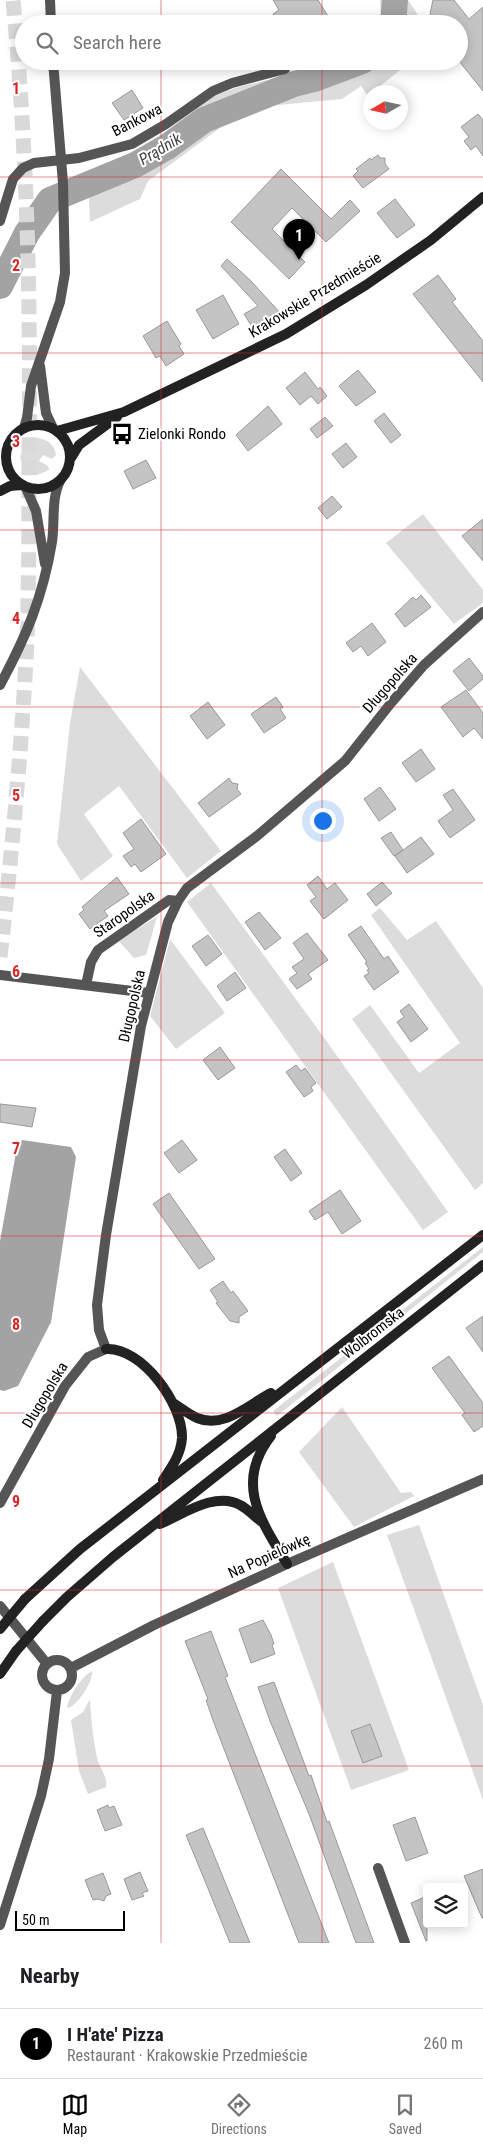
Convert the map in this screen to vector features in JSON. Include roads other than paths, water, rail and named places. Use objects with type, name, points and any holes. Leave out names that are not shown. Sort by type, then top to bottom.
[{"type":"main road","name":"Krakowskie Przedmieście","points":[[71,458],[78,445],[124,412],[286,334],[366,285],[431,240],[483,197]]},
{"type":"main road","name":"Krakowskie Przedmieście","points":[[55,430],[124,412]]},
{"type":"main road","points":[[0,466],[6,456],[11,440],[24,428],[41,425],[55,430],[68,444],[71,458],[67,472],[60,481],[44,489],[10,486],[0,491]]},
{"type":"main road","points":[[6,456],[11,475],[24,486]]},
{"type":"main road","name":"Wolbromska","points":[[294,1381],[483,1235]]},
{"type":"main road","name":"Wolbromska","points":[[281,1424],[483,1265]]},
{"type":"main road","points":[[106,1349],[113,1348],[126,1352],[136,1359],[150,1371],[173,1403],[182,1436],[180,1449],[172,1466],[156,1489]]},
{"type":"main road","points":[[173,1403],[197,1418],[208,1421],[219,1420],[234,1416],[294,1381]]},
{"type":"main road","points":[[0,1629],[25,1599],[80,1549],[294,1381]]},
{"type":"main road","points":[[281,1424],[264,1445],[256,1461],[252,1478],[253,1495],[262,1523],[287,1564]]},
{"type":"main road","points":[[0,1674],[16,1651],[43,1621],[86,1580],[281,1424]]},
{"type":"main road","points":[[148,1529],[204,1505],[222,1500],[241,1505],[262,1523]]},
{"type":"street","points":[[50,0],[51,15]]},
{"type":"street","points":[[24,428],[28,418],[31,386],[60,302],[65,273],[61,160],[54,70]]},
{"type":"street","name":"Bankowa","points":[[0,221],[8,190],[18,172],[34,163],[78,158],[132,144],[166,124],[213,91],[232,83],[281,70]]},
{"type":"street","points":[[40,363],[46,413],[55,430]]},
{"type":"street","points":[[0,686],[35,614],[52,541],[55,496],[60,481]]},
{"type":"street","points":[[24,486],[36,511],[46,570]]},
{"type":"street","name":"Długopolska","points":[[0,1503],[65,1386],[88,1357],[106,1349],[97,1318],[98,1295],[127,1104],[150,993],[168,922],[178,900],[187,888],[258,836],[345,762],[391,703],[424,665],[483,612]]},
{"type":"street","name":"Staropolska","points":[[86,985],[91,962],[101,947],[169,900],[178,900]]},
{"type":"street","points":[[0,975],[150,993]]},
{"type":"street","name":"Na Popielówkę","points":[[71,1668],[154,1625],[483,1478]]},
{"type":"street","points":[[0,1606],[46,1664]]},
{"type":"street","points":[[60,1660],[71,1668],[73,1674],[70,1684],[57,1691],[47,1687],[42,1678],[46,1664],[60,1660]]},
{"type":"street","points":[[0,1925],[40,1796],[49,1759],[57,1691]]},
{"type":"street","points":[[378,1868],[405,1943]]},
{"type":"waterway","name":"Prądnik","points":[[394,15],[395,0]]},
{"type":"waterway","name":"Prądnik","points":[[0,286],[27,233],[50,200],[135,165],[167,147],[204,120],[294,84],[338,70]]},
{"type":"tunnel","points":[[13,0],[15,22]]},
{"type":"tunnel","points":[[0,957],[22,719],[29,570],[27,226],[19,70]]},
{"type":"place","name":"I H'ate' Pizza","points":[[299,260]]},
{"type":"place","name":"Zielonki Rondo","points":[[122,434]]}]
